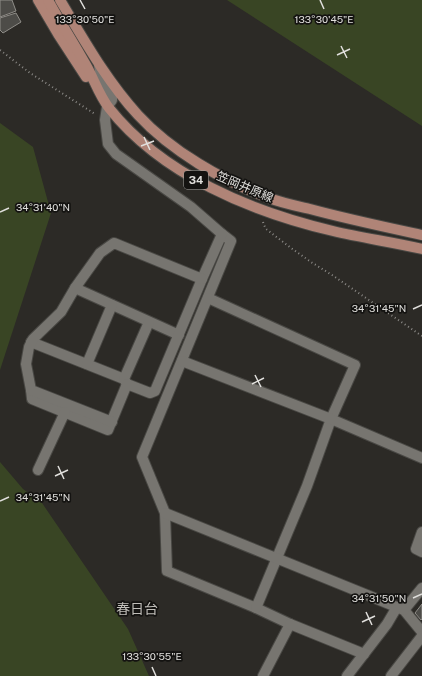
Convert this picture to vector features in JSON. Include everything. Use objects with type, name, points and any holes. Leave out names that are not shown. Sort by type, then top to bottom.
[{"type":"main road","points":[[38,0],[83,74],[101,96]]},
{"type":"main road","name":"笠岡井原線","points":[[48,0],[87,66],[107,107],[131,132],[164,160],[190,177],[228,196],[266,212],[333,231],[422,249]]},
{"type":"main road","name":"笠岡井原線","points":[[60,0],[99,65],[121,95],[153,130],[200,164],[233,183],[270,199],[422,235]]},
{"type":"street","points":[[99,65],[101,79],[112,96],[112,100],[107,107],[105,120],[108,144],[116,154],[191,207],[231,241],[142,457],[165,513],[167,571],[364,654]]},
{"type":"street","points":[[107,107],[121,95]]},
{"type":"street","points":[[31,342],[87,364],[150,393],[155,391],[222,234]]},
{"type":"street","points":[[149,322],[108,430],[32,399],[26,364],[31,342],[38,333],[61,312],[75,288],[100,253],[114,243],[202,279]]},
{"type":"street","points":[[75,288],[179,335]]},
{"type":"street","points":[[208,298],[355,365],[331,419],[307,486],[256,608]]},
{"type":"street","points":[[87,364],[112,305]]},
{"type":"street","points":[[182,361],[331,419],[422,458]]},
{"type":"street","points":[[31,390],[112,422]]},
{"type":"street","points":[[38,470],[64,412]]},
{"type":"street","points":[[165,513],[400,609],[422,632]]},
{"type":"street","points":[[422,532],[416,549],[422,552]]},
{"type":"street","points":[[347,676],[387,624],[422,588]]},
{"type":"street","points":[[263,676],[290,624]]},
{"type":"street","points":[[391,676],[422,636]]},
{"type":"path","points":[[0,50],[30,73],[105,120]]},
{"type":"path","points":[[263,220],[266,229],[291,248],[422,336]]},
{"type":"green space","points":[[227,0],[422,0],[422,126]]},
{"type":"green space","points":[[0,123],[33,147],[51,213],[0,370]]},
{"type":"green space","points":[[0,462],[23,489],[42,503],[128,629],[149,676],[0,676]]},
{"type":"building","points":[[0,0],[12,0],[16,11],[0,17]]},
{"type":"building","points":[[16,13],[21,22],[3,33],[0,30],[0,18]]},
{"type":"building","points":[[422,604],[422,619],[421,620],[415,613]]},
{"type":"district","name":"春日台","points":[[137,609]]}]
